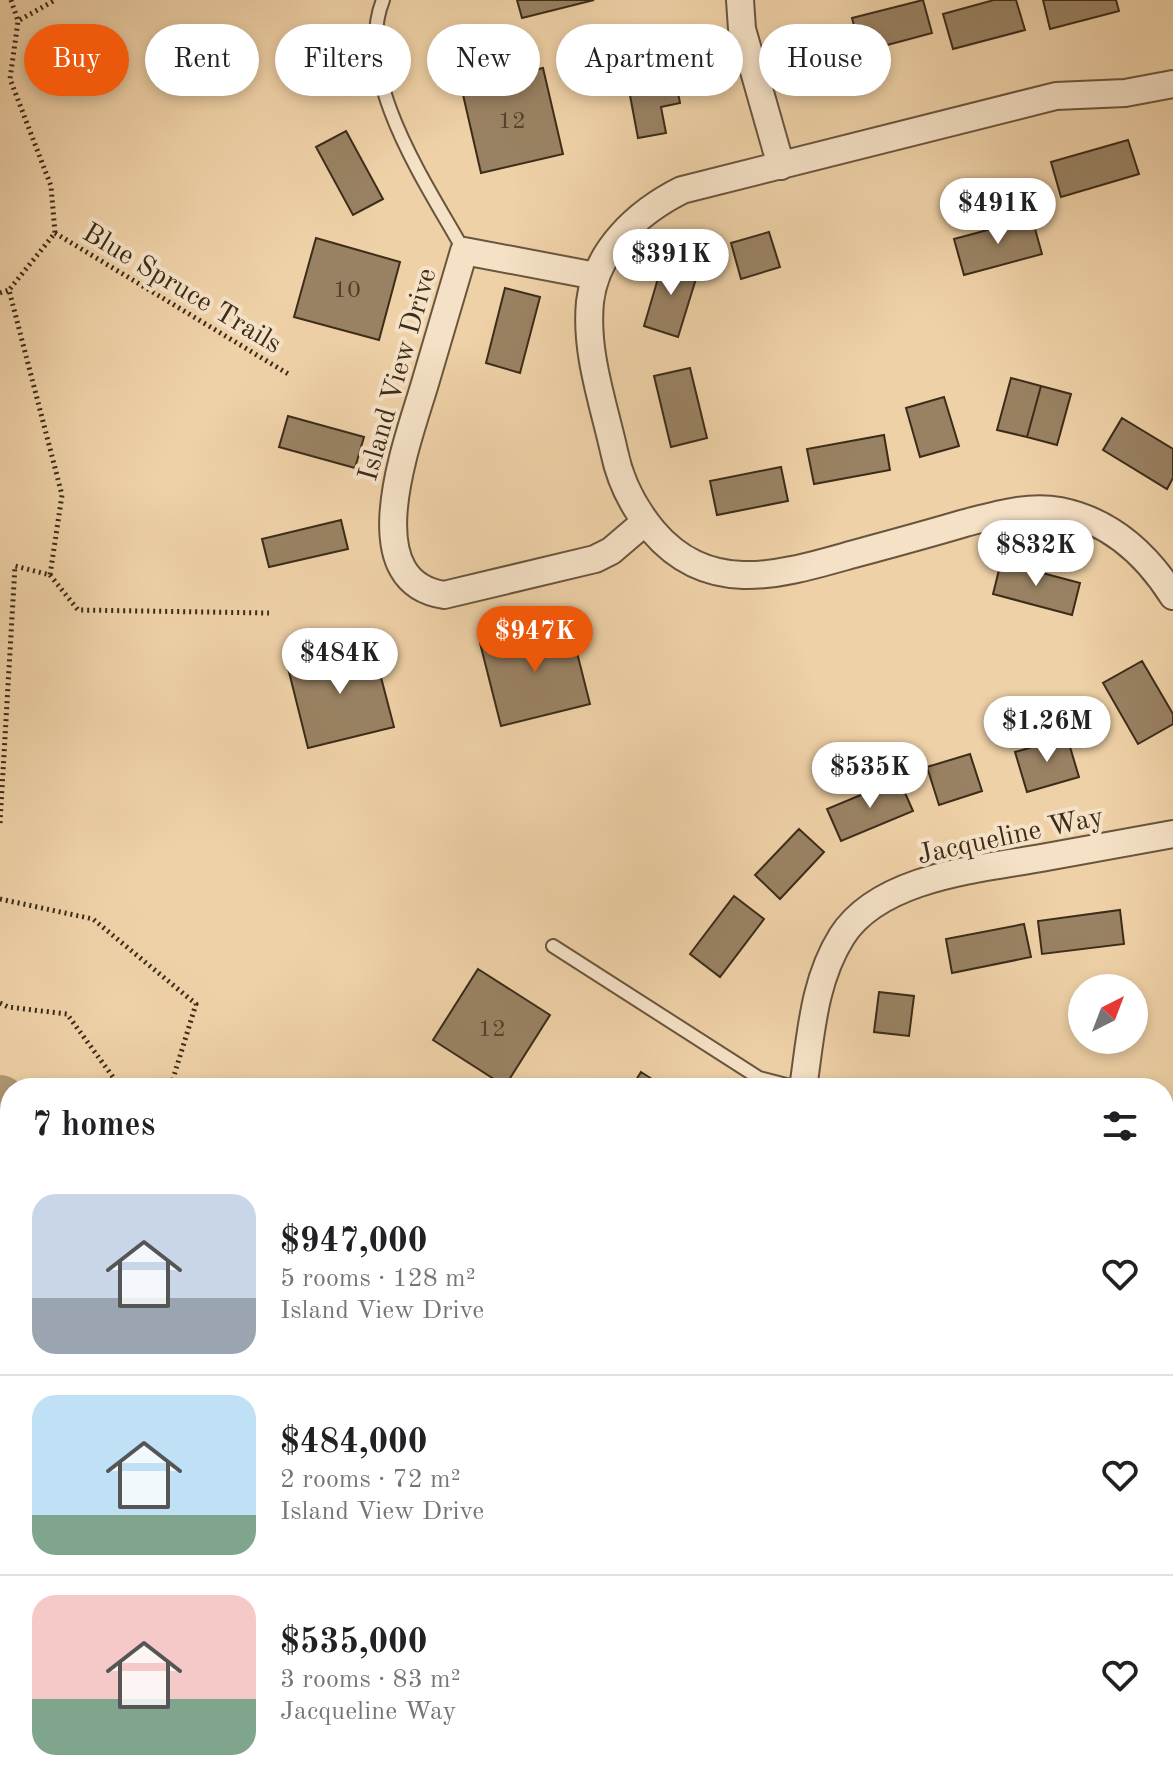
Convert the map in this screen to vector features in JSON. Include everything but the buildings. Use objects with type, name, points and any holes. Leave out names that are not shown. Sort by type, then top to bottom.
[{"type":"street","points":[[740,0],[742,29],[781,166]]},
{"type":"street","points":[[1173,84],[1125,93],[1056,96],[682,190],[661,201],[624,234],[598,266],[589,328],[592,355],[617,466],[629,497],[645,522],[666,546],[681,557],[722,573],[756,577],[781,574],[1008,512],[1058,510],[1102,525],[1122,539],[1157,573],[1173,596]]},
{"type":"street","name":"Island View Drive","points":[[596,276],[464,251],[395,484],[393,535],[404,570],[422,589],[431,593],[458,593],[595,559],[611,551],[645,522]]},
{"type":"street","name":"Jacqueline Way","points":[[803,1078],[820,982],[831,956],[844,932],[883,900],[906,888],[951,874],[1173,834]]},
{"type":"lane","points":[[383,0],[376,36],[380,72],[389,108],[402,140],[464,251]]},
{"type":"lane","points":[[553,946],[759,1078]]},
{"type":"path","name":"Blue Spruce Trails","points":[[9,290],[55,233],[51,186],[10,79],[18,21],[11,0]]},
{"type":"path","points":[[18,21],[55,0]]},
{"type":"path","name":"Blue Spruce Trails","points":[[55,233],[290,375]]},
{"type":"path","points":[[0,293],[9,290],[62,495],[50,575]]},
{"type":"path","points":[[0,823],[15,566],[50,575],[78,610],[269,613]]},
{"type":"path","points":[[0,899],[93,919],[196,1004],[173,1078]]},
{"type":"path","points":[[0,1003],[8,1007],[67,1014],[114,1078]]}]
